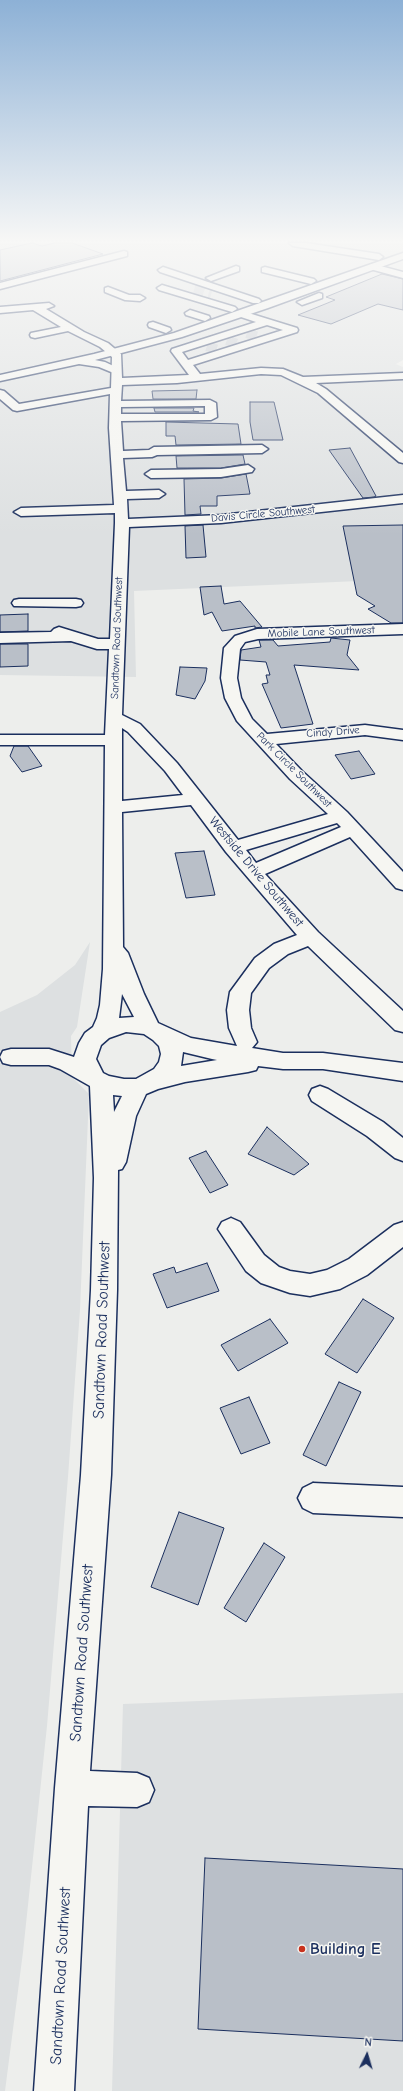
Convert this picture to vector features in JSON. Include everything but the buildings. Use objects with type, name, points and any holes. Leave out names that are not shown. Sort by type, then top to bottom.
[{"type":"street","points":[[93,341],[109,349]]},
{"type":"street","points":[[0,378],[70,362],[134,341]]},
{"type":"street","points":[[0,368],[150,341]]},
{"type":"street","points":[[197,378],[176,351],[239,341]]},
{"type":"street","points":[[186,364],[232,342]]},
{"type":"street","name":"Sandtown Road Southwest","points":[[97,1035],[108,1018],[111,1005],[114,717],[121,509],[115,424],[117,356],[109,349]]},
{"type":"street","points":[[70,362],[95,363],[108,366],[116,381]]},
{"type":"street","points":[[0,393],[17,408],[116,381],[197,378],[272,371],[283,372],[303,380],[322,391],[403,459]]},
{"type":"street","points":[[303,380],[403,376]]},
{"type":"street","points":[[115,424],[211,417],[210,403],[116,404]]},
{"type":"street","points":[[115,424],[146,428]]},
{"type":"street","points":[[117,449],[139,444]]},
{"type":"street","points":[[117,449],[152,454],[154,451],[262,449]]},
{"type":"street","points":[[151,474],[221,473],[248,469]]},
{"type":"street","points":[[20,512],[121,509],[159,494]]},
{"type":"street","name":"Davis Circle Southwest","points":[[121,509],[182,520],[221,519],[403,499]]},
{"type":"street","points":[[161,510],[181,509],[182,520]]},
{"type":"street","points":[[19,603],[76,603]]},
{"type":"street","name":"Mobile Lane Southwest","points":[[240,639],[258,634],[282,632],[403,629]]},
{"type":"street","points":[[52,630],[97,644],[116,644]]},
{"type":"street","points":[[0,638],[73,636]]},
{"type":"street","name":"Park Circle Southwest","points":[[240,639],[232,648],[229,678],[233,698],[245,721],[296,775],[347,822],[403,884]]},
{"type":"street","name":"Westside Drive Southwest","points":[[114,717],[134,728],[197,799],[233,848],[253,872],[311,937],[403,1024]]},
{"type":"street","name":"Cindy Drive","points":[[263,740],[341,731],[366,730],[403,735]]},
{"type":"street","points":[[0,740],[114,740]]},
{"type":"street","points":[[114,807],[197,799]]},
{"type":"street","points":[[233,848],[347,822]]},
{"type":"street","points":[[253,872],[347,822]]},
{"type":"street","name":"Sandtown Road Southwest","points":[[112,937],[133,994],[156,1031]]},
{"type":"street","points":[[246,1042],[240,1028],[238,1010],[241,992],[262,963],[282,949],[311,937]]},
{"type":"street","points":[[48,1058],[72,1050],[97,1035],[125,1024],[156,1031],[186,1045],[212,1051],[283,1061],[331,1062],[403,1072]]},
{"type":"street","points":[[144,1085],[162,1075],[170,1065],[172,1054],[169,1043],[156,1031]]},
{"type":"street","points":[[97,1035],[87,1049],[85,1059],[88,1069],[98,1080]]},
{"type":"street","points":[[11,1057],[48,1058],[68,1064],[98,1080],[124,1088],[144,1085],[209,1069],[283,1061]]},
{"type":"street","name":"Sandtown Road Southwest","points":[[54,2091],[72,1788],[96,1475],[106,1215],[105,1145],[98,1080]]},
{"type":"street","name":"Sandtown Road Southwest","points":[[106,1215],[117,1143],[124,1116],[144,1085]]},
{"type":"street","points":[[320,1095],[375,1129],[403,1151]]},
{"type":"street","points":[[231,1229],[255,1264],[270,1276],[290,1282],[310,1285],[331,1281],[358,1267],[403,1233]]},
{"type":"street","points":[[314,1498],[403,1502]]},
{"type":"street","points":[[72,1788],[137,1790]]},
{"type":"shaded area","points":[[0,341],[403,341],[403,360],[396,364],[403,367],[403,579],[134,591],[136,677],[0,675]]},
{"type":"shaded area","points":[[90,942],[77,1027],[71,1036],[72,1077],[89,1094],[80,1310],[68,1477],[47,1726],[23,1952],[5,2091],[0,2091],[0,1012],[37,995],[75,965]]},
{"type":"shaded area","points":[[403,1693],[403,2091],[112,2091],[123,1704]]},
{"type":"tunnel","points":[[228,341],[237,344]]},
{"type":"tunnel","points":[[207,346],[218,350]]},
{"type":"place","name":"Building E","points":[[302,1949]]}]
